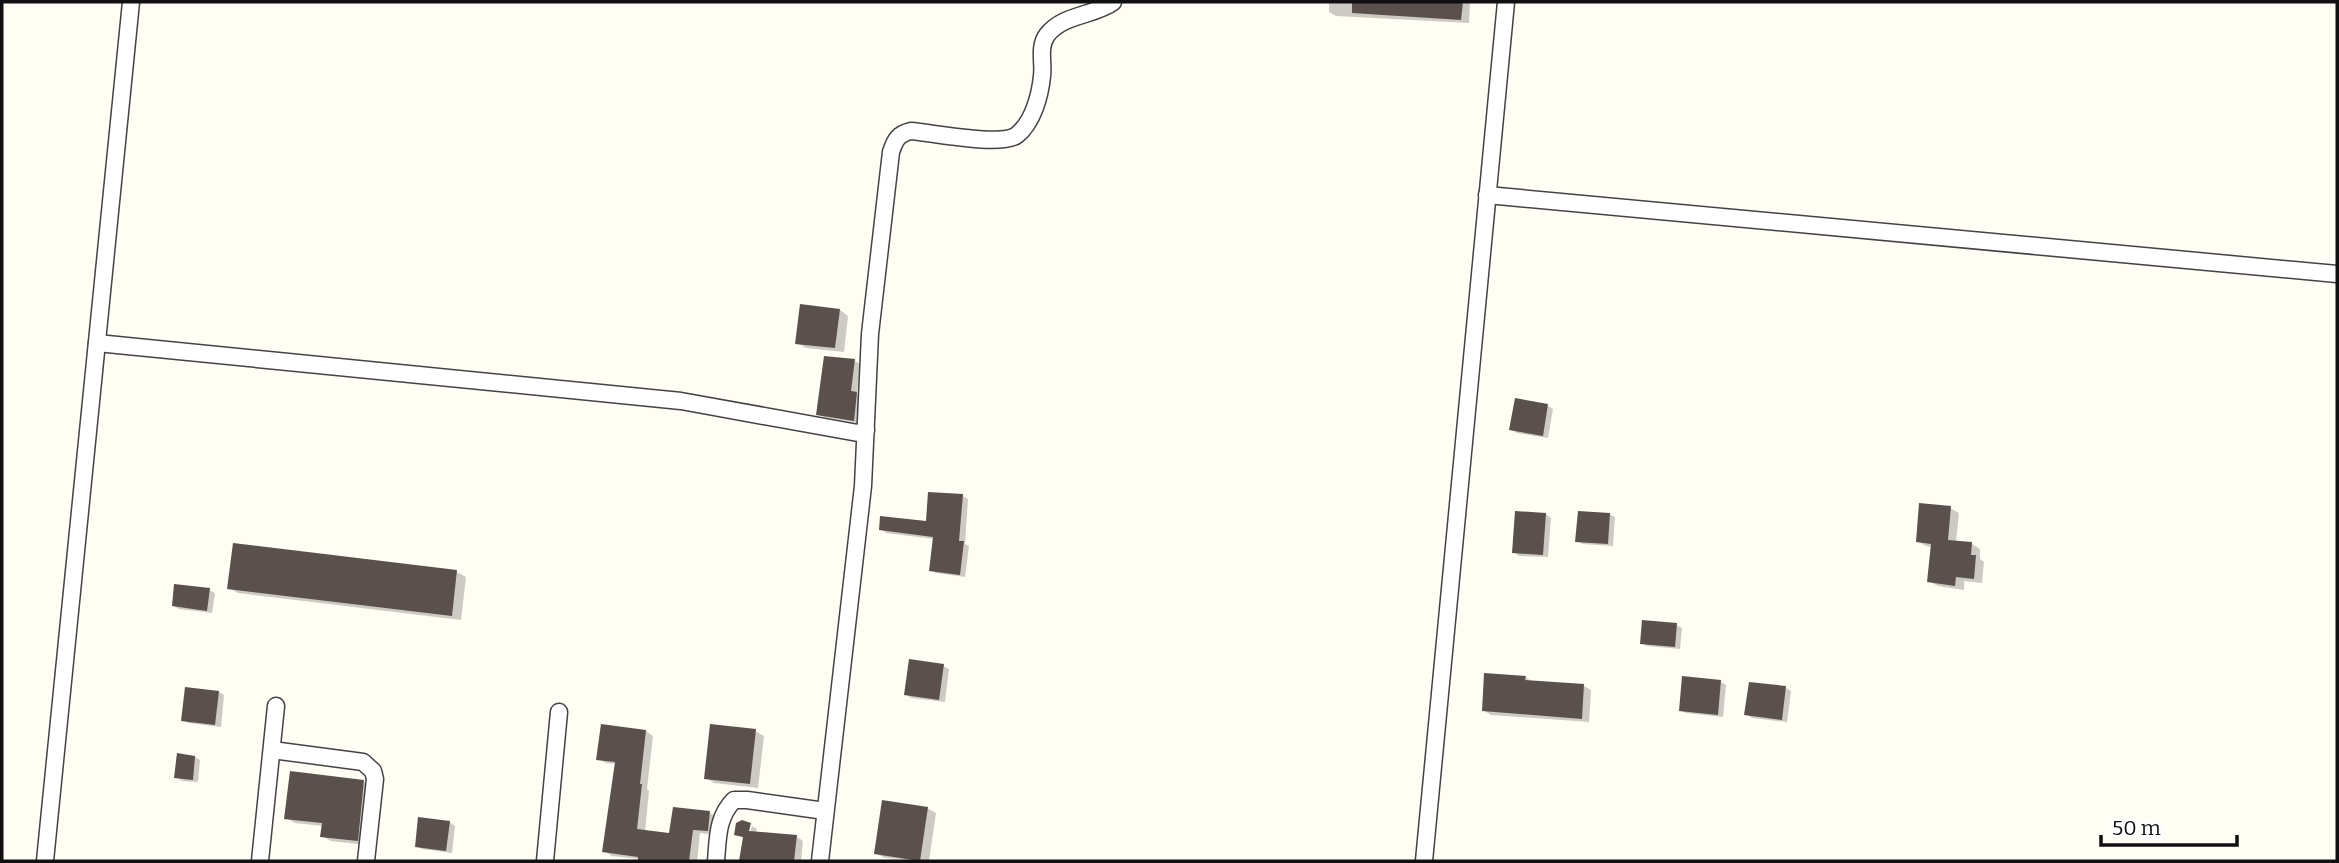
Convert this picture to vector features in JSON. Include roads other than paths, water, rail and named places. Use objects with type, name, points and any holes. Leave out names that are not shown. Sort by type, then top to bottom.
[{"type":"street","points":[[45,861],[131,2]]},
{"type":"street","points":[[820,861],[863,486],[870,334],[891,152],[895,140],[902,133],[911,131],[998,141],[1017,135],[1028,122],[1037,102],[1043,75],[1043,42],[1047,34],[1069,19],[1104,9],[1114,2]]},
{"type":"street","points":[[1424,861],[1506,2]]},
{"type":"street","points":[[1487,195],[2337,274]]},
{"type":"street","points":[[97,343],[681,401],[858,433],[866,430]]},
{"type":"street","points":[[260,861],[276,706]]},
{"type":"street","points":[[545,861],[559,712]]},
{"type":"street","points":[[272,750],[348,759],[363,762],[370,767],[375,779],[366,861]]},
{"type":"street","points":[[716,861],[719,824],[725,809],[734,800],[825,811]]}]
